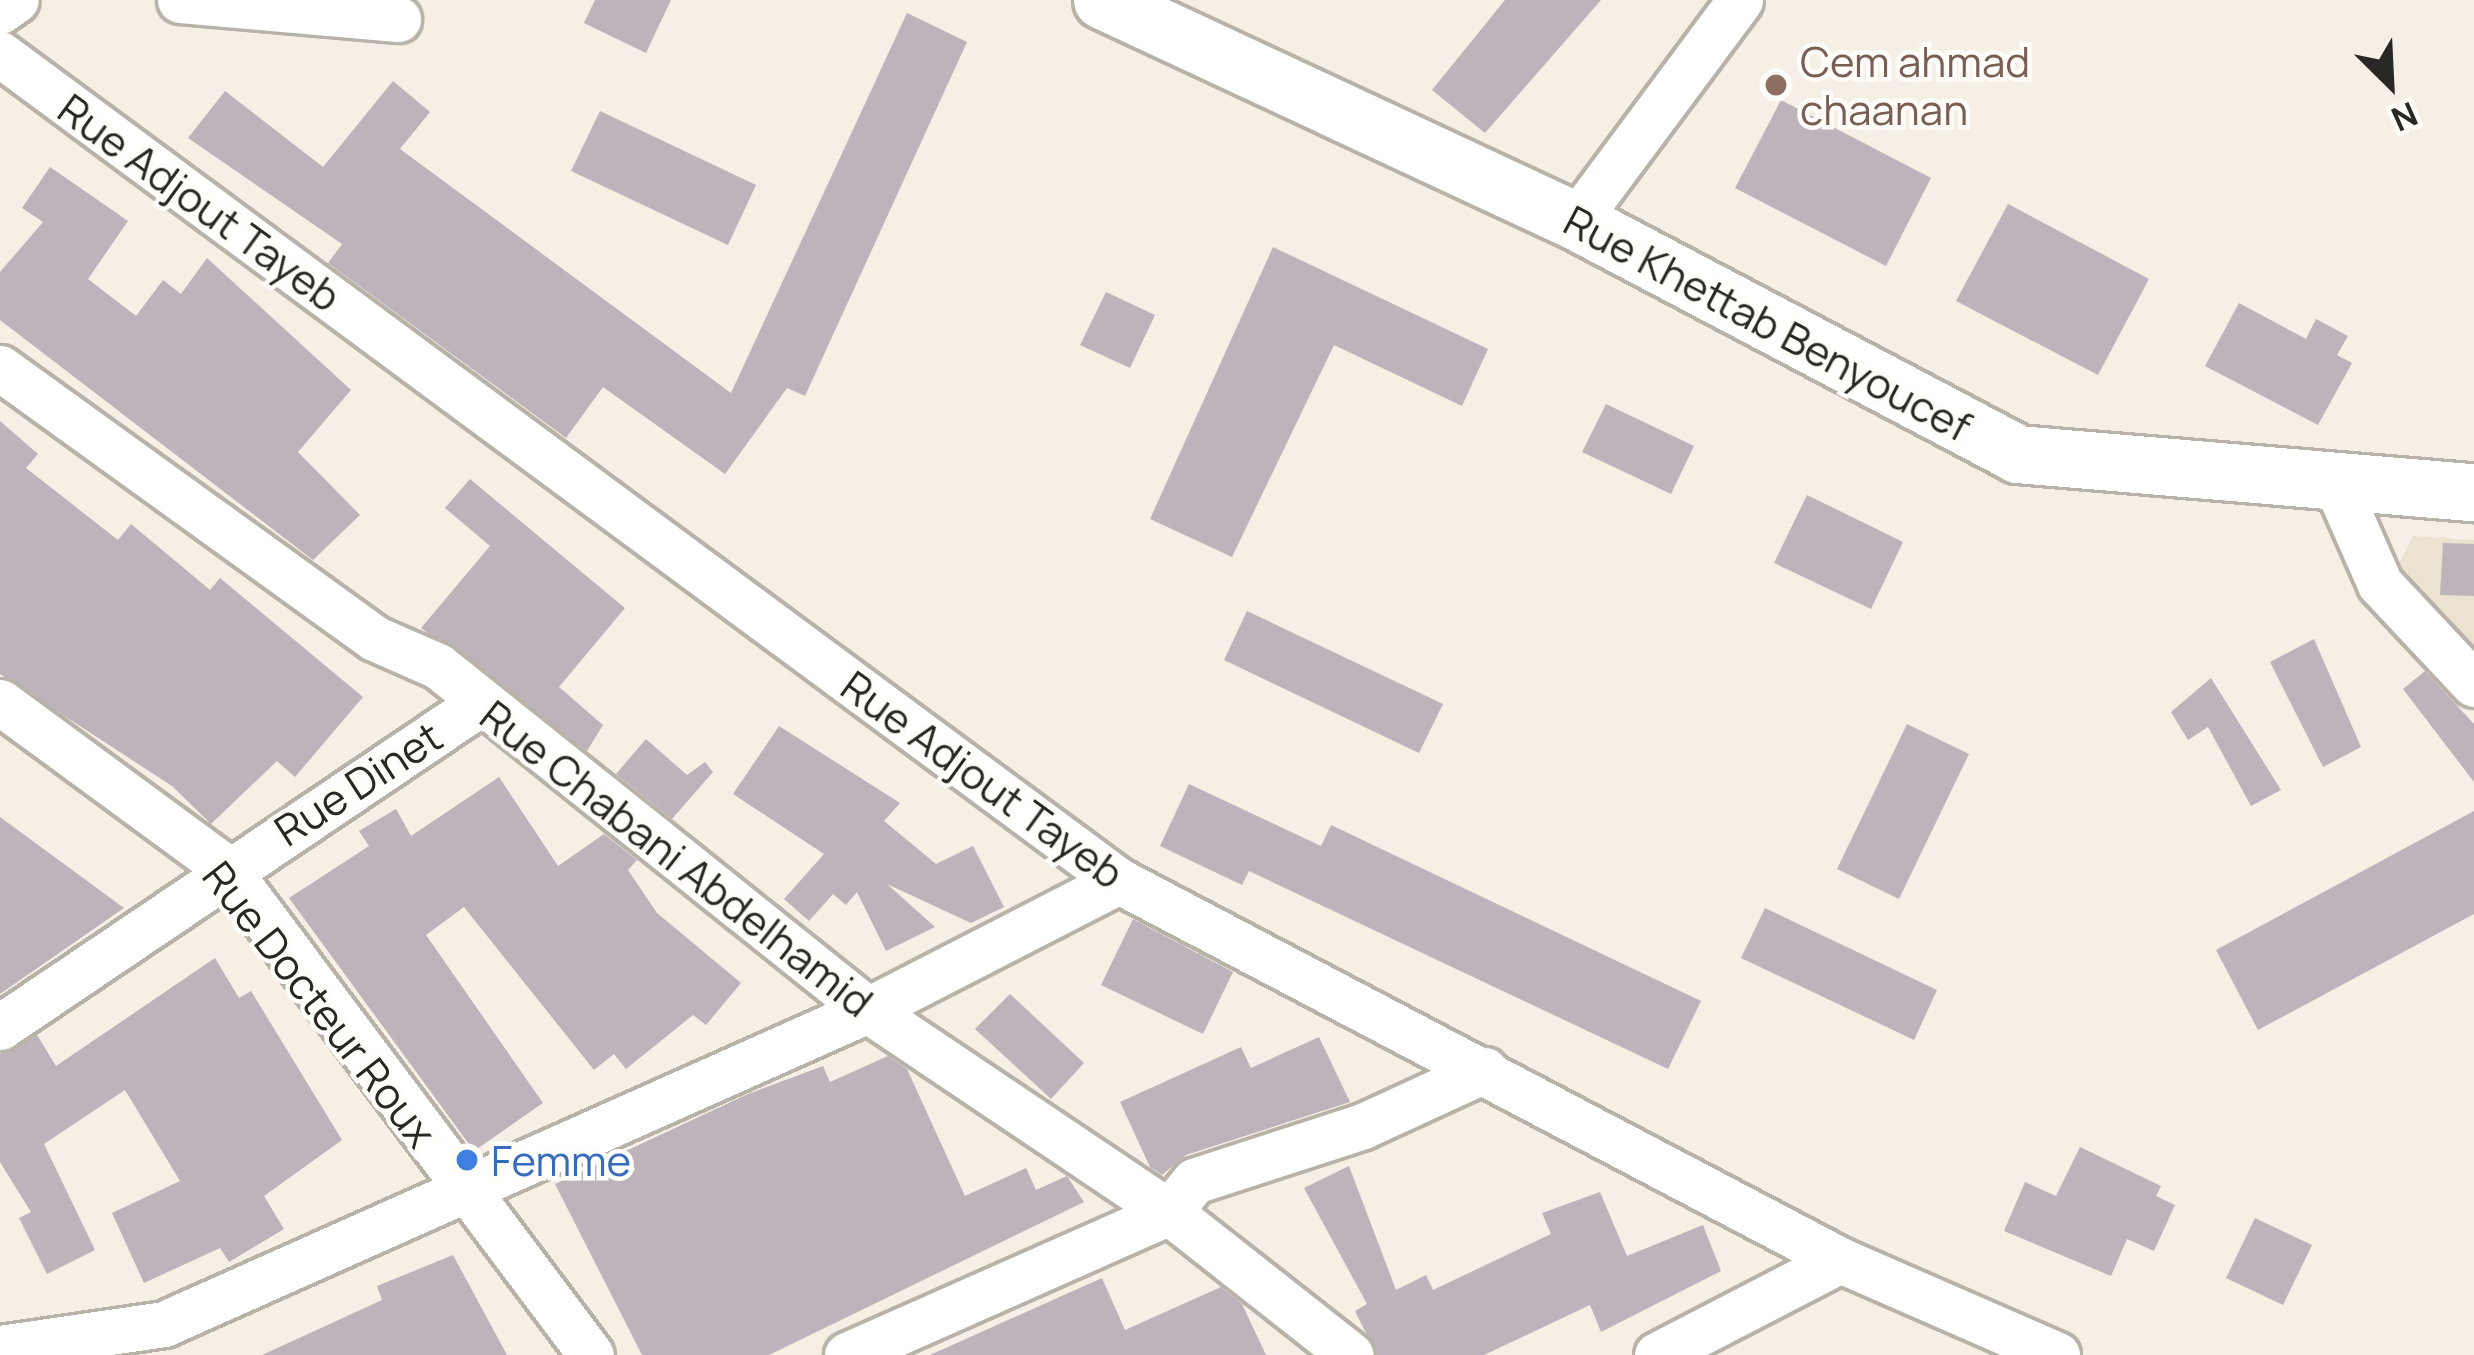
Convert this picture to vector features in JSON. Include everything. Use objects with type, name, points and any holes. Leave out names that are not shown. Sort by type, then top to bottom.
[{"type":"main road","name":"Rue Khettab Benyoucef","points":[[1123,6],[1576,221],[2017,454],[2474,492]]},
{"type":"street","points":[[0,11],[16,0]]},
{"type":"street","points":[[180,0],[398,19]]},
{"type":"street","points":[[1576,221],[1740,0]]},
{"type":"street","name":"Rue Adjout Tayeb","points":[[0,54],[1119,881],[1840,1260],[2056,1355]]},
{"type":"street","name":"Rue Chabani Abdelhamid","points":[[0,368],[479,704],[868,1010],[1169,1212],[1351,1355]]},
{"type":"street","points":[[2335,482],[2380,584],[2474,684]]},
{"type":"street","name":"Rue Docteur Roux","points":[[0,702],[227,869],[591,1355]]},
{"type":"street","name":"Rue Dinet","points":[[1,1024],[479,704]]},
{"type":"street","points":[[0,1348],[164,1324],[868,1010],[1119,881]]},
{"type":"street","points":[[847,1355],[1169,1212],[1194,1180],[1363,1126],[1485,1070]]},
{"type":"street","points":[[1657,1355],[1840,1260]]},
{"type":"shaded area","points":[[2413,536],[2474,540],[2474,700],[2380,600]]},
{"type":"building","points":[[595,0],[671,0],[646,53],[584,23]]},
{"type":"building","points":[[1505,0],[1601,0],[1485,133],[1432,90]]},
{"type":"building","points":[[907,13],[967,42],[805,396],[787,388],[725,474],[603,387],[566,438],[328,263],[342,244],[188,138],[225,91],[323,167],[393,81],[430,112],[400,149],[731,393]]},
{"type":"building","points":[[1781,100],[1931,178],[1886,266],[1735,188]]},
{"type":"building","points":[[600,111],[756,185],[728,245],[571,171]]},
{"type":"building","points":[[50,167],[128,221],[88,279],[136,316],[163,280],[181,294],[207,258],[351,390],[298,452],[360,515],[313,560],[0,320],[0,272],[43,222],[22,208]]},
{"type":"building","points":[[2008,204],[2149,279],[2098,375],[1956,301]]},
{"type":"building","points":[[1273,247],[1488,349],[1462,406],[1334,345],[1232,557],[1150,519]]},
{"type":"building","points":[[1106,292],[1155,315],[1130,368],[1080,345]]},
{"type":"building","points":[[2239,303],[2306,339],[2316,319],[2348,336],[2337,355],[2352,363],[2318,425],[2205,366]]},
{"type":"building","points":[[1606,404],[1694,446],[1671,494],[1582,452]]},
{"type":"building","points":[[0,421],[38,454],[26,468],[118,540],[131,524],[210,590],[220,578],[363,697],[295,777],[277,761],[211,824],[172,786],[0,674]]},
{"type":"building","points":[[470,479],[625,608],[559,687],[603,725],[587,751],[421,628],[490,546],[445,508]]},
{"type":"building","points":[[1807,495],[1903,542],[1871,609],[1774,563]]},
{"type":"building","points":[[2443,543],[2474,544],[2474,596],[2440,595]]},
{"type":"building","points":[[1247,611],[1443,704],[1419,753],[1224,660]]},
{"type":"building","points":[[2314,639],[2361,747],[2323,767],[2270,662]]},
{"type":"building","points":[[2425,671],[2474,724],[2474,782],[2403,689]]},
{"type":"building","points":[[2211,678],[2281,790],[2251,806],[2208,727],[2188,740],[2171,712]]},
{"type":"building","points":[[1907,724],[1969,754],[1899,899],[1837,869]]},
{"type":"building","points":[[779,726],[900,803],[884,821],[936,864],[973,846],[1004,907],[971,923],[887,884],[935,927],[886,951],[857,892],[846,905],[833,894],[809,921],[784,899],[824,854],[733,794]]},
{"type":"building","points":[[646,739],[687,775],[705,762],[713,772],[672,819],[616,774]]},
{"type":"building","points":[[499,777],[558,866],[604,834],[637,860],[628,870],[657,913],[741,983],[706,1025],[693,1015],[626,1069],[614,1054],[594,1070],[464,907],[426,935],[543,1103],[474,1151],[289,898],[369,846],[359,831],[396,809],[411,836]]},
{"type":"building","points":[[1189,784],[1321,846],[1331,825],[1701,1001],[1668,1069],[1249,871],[1242,885],[1160,846]]},
{"type":"building","points":[[2474,811],[2474,914],[2258,1030],[2216,950]]},
{"type":"building","points":[[0,817],[124,908],[0,994]]},
{"type":"building","points":[[1765,908],[1937,990],[1914,1040],[1741,958]]},
{"type":"building","points":[[1133,919],[1233,972],[1203,1034],[1101,985]]},
{"type":"building","points":[[215,958],[239,998],[251,991],[342,1140],[264,1196],[284,1229],[229,1262],[220,1248],[144,1283],[112,1213],[180,1181],[125,1090],[44,1144],[95,1250],[47,1274],[19,1218],[31,1212],[0,1162],[0,1054],[37,1035],[56,1066]]},
{"type":"building","points":[[1010,994],[1084,1063],[1051,1099],[975,1029]]},
{"type":"building","points":[[1319,1037],[1350,1102],[1186,1155],[1162,1175],[1150,1167],[1120,1102],[1241,1047],[1251,1068]]},
{"type":"building","points":[[888,1056],[907,1069],[965,1196],[1026,1168],[1036,1190],[1067,1176],[1084,1202],[769,1355],[642,1355],[555,1184],[748,1094],[823,1066],[830,1082]]},
{"type":"building","points":[[2080,1147],[2161,1186],[2156,1196],[2175,1205],[2154,1251],[2127,1239],[2111,1276],[2004,1231],[2025,1182],[2056,1196]]},
{"type":"building","points":[[1349,1166],[1396,1290],[1426,1275],[1433,1290],[1551,1234],[1542,1213],[1600,1192],[1627,1256],[1703,1225],[1721,1271],[1601,1332],[1590,1305],[1484,1355],[1377,1355],[1355,1311],[1367,1304],[1304,1188]]},
{"type":"building","points":[[2255,1218],[2312,1245],[2283,1305],[2226,1278]]},
{"type":"building","points":[[453,1255],[507,1355],[262,1355],[382,1300],[377,1286]]},
{"type":"building","points":[[1102,1278],[1125,1330],[1221,1287],[1242,1304],[1266,1355],[930,1355]]},
{"type":"place","name":"Cem ahmad chaanan","points":[[1776,85]]},
{"type":"place","name":"Femme","points":[[467,1160]]}]
